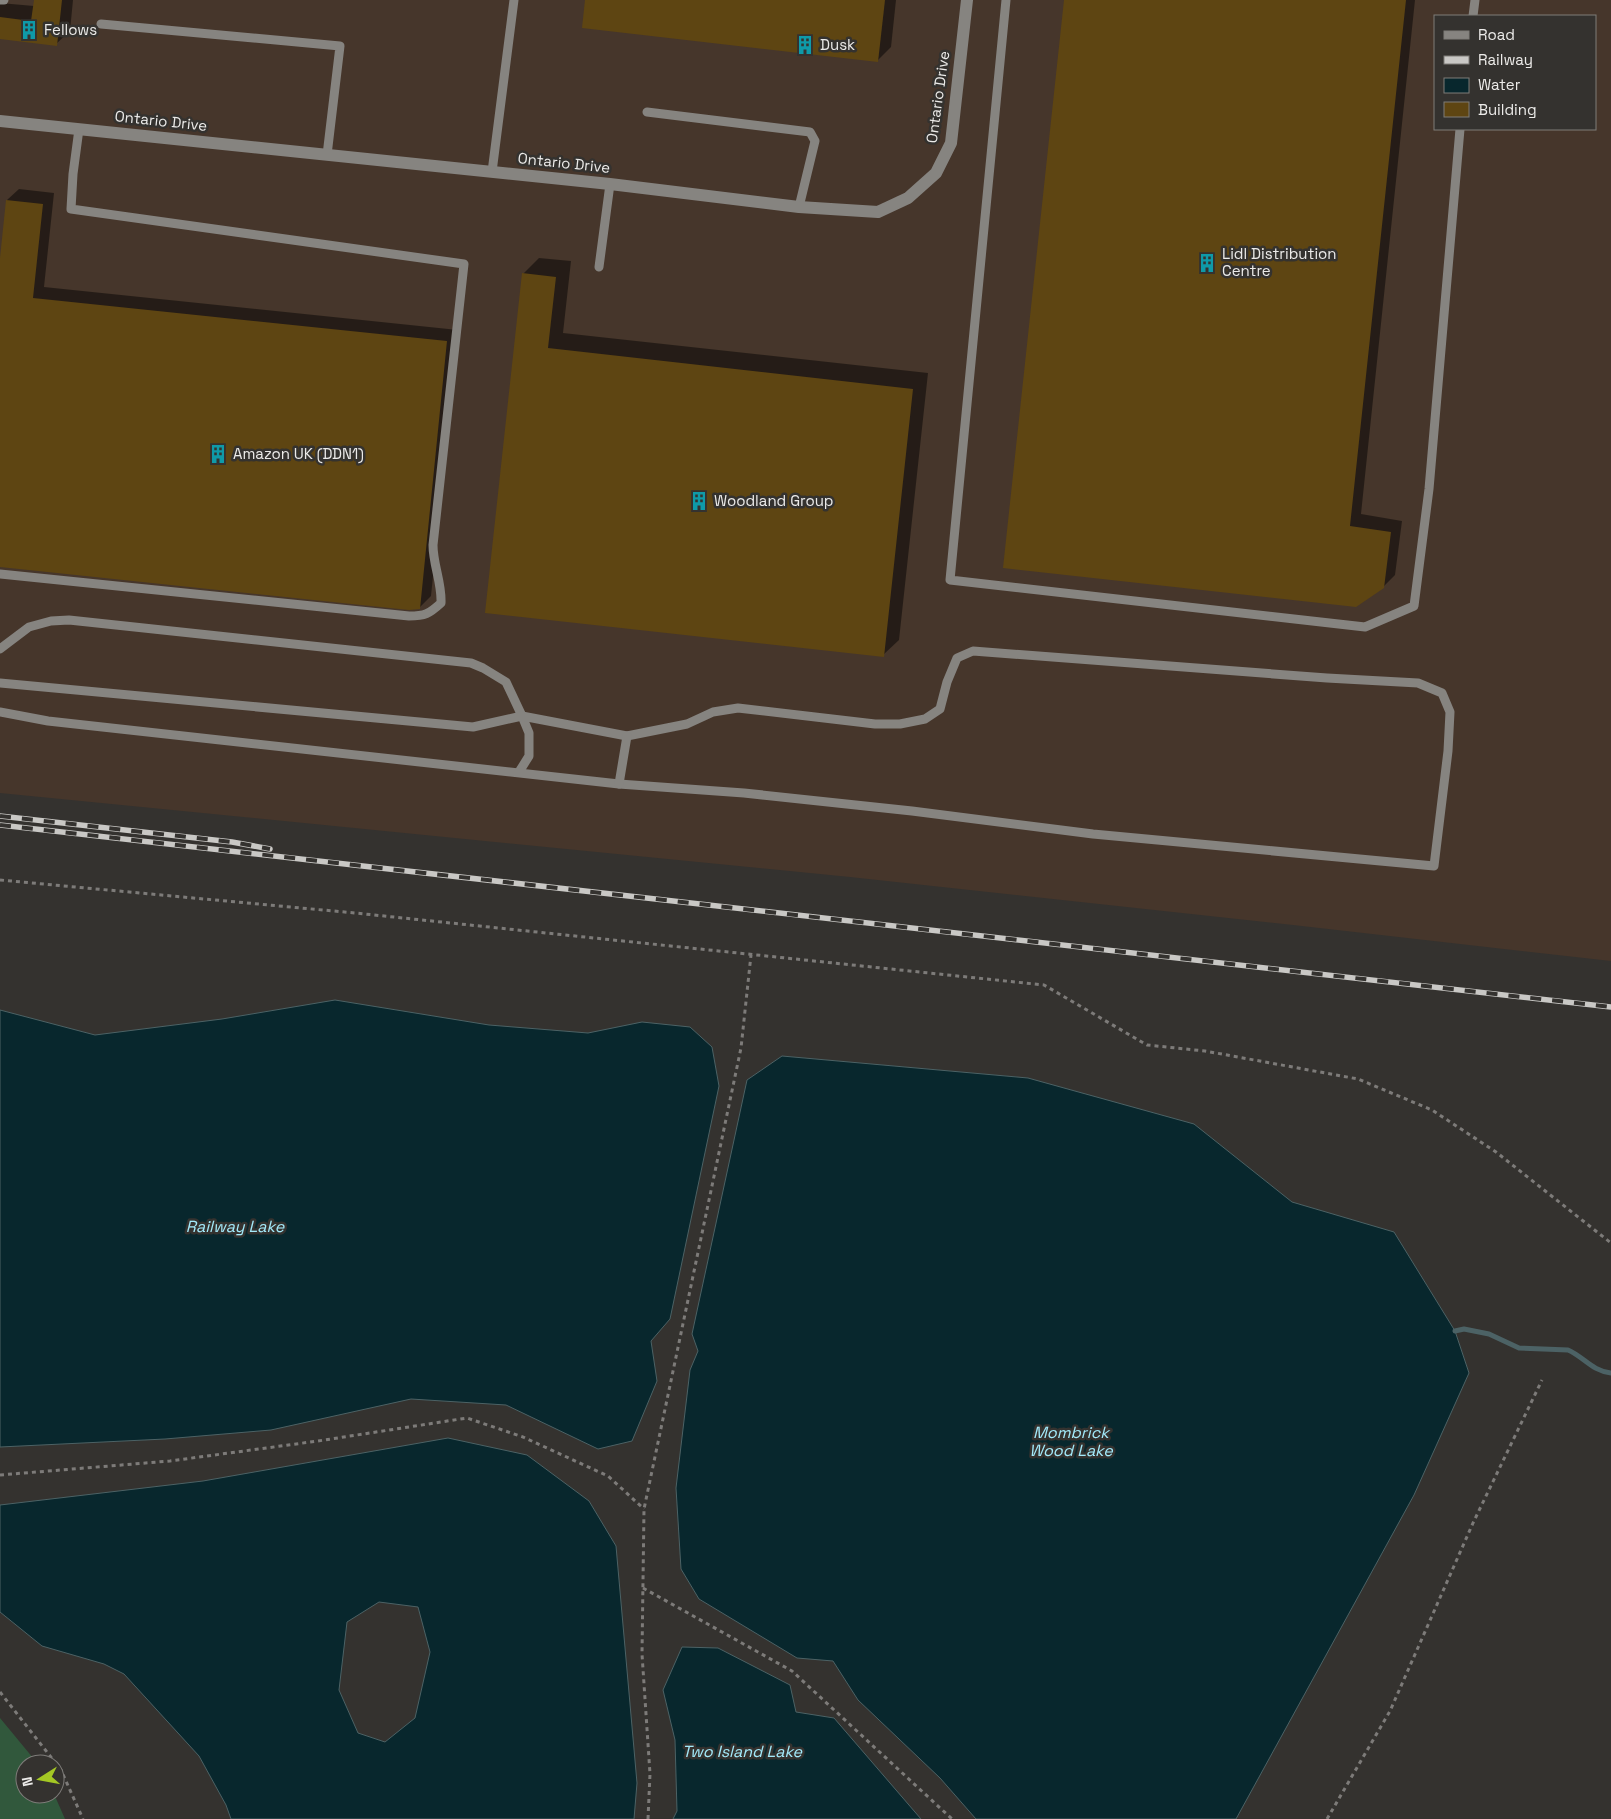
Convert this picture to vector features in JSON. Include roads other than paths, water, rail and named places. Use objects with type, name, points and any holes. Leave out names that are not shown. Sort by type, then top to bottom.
[{"type":"street","name":"Ontario Drive","points":[[0,121],[610,184],[799,207],[878,212],[908,198],[936,173],[951,143],[967,0]]},
{"type":"lane","points":[[492,172],[514,0]]},
{"type":"lane","points":[[1006,0],[950,580],[1365,627],[1414,606],[1429,489],[1460,130]]},
{"type":"lane","points":[[1473,15],[1475,0]]},
{"type":"lane","points":[[101,24],[340,46],[326,155]]},
{"type":"lane","points":[[647,112],[810,132],[815,141],[799,207]]},
{"type":"lane","points":[[0,574],[409,616],[423,616],[440,603],[441,591],[433,556],[464,264],[71,209],[79,128]]},
{"type":"lane","points":[[599,267],[610,184]]},
{"type":"lane","points":[[0,649],[29,627],[51,621],[69,620],[471,663],[506,682],[522,716],[529,733],[529,756],[519,772]]},
{"type":"lane","points":[[0,682],[473,727],[522,716],[627,736],[686,724],[713,712],[738,708],[874,724],[900,724],[925,719],[940,709],[946,682],[957,658],[973,651],[1327,678],[1418,683],[1442,693],[1450,712],[1448,752],[1434,866],[1093,834],[912,811],[744,793],[619,784],[48,721],[0,712]]},
{"type":"lane","points":[[619,784],[627,736]]},
{"type":"water","name":"Railway Lake","points":[[335,1000],[489,1025],[588,1033],[642,1022],[690,1027],[712,1047],[719,1086],[670,1319],[651,1341],[657,1381],[632,1441],[598,1449],[506,1405],[411,1399],[271,1430],[165,1439],[0,1447],[0,1010],[95,1035],[222,1019]]},
{"type":"water","name":"Mombrick Wood Lake","points":[[782,1056],[1028,1078],[1194,1124],[1292,1202],[1394,1232],[1455,1331],[1469,1373],[1414,1495],[1236,1819],[976,1819],[940,1778],[858,1700],[833,1661],[797,1658],[699,1599],[681,1569],[676,1488],[690,1370],[698,1351],[692,1334],[747,1080]]},
{"type":"water","points":[[448,1438],[527,1455],[589,1501],[616,1546],[637,1783],[634,1819],[231,1819],[226,1805],[199,1756],[124,1674],[104,1664],[42,1646],[0,1612],[0,1505],[203,1481]],"holes":[[[379,1602],[418,1607],[430,1652],[415,1718],[385,1742],[358,1733],[339,1690],[347,1622]]]},
{"type":"water","name":"Two Island Lake","points":[[682,1647],[718,1648],[790,1685],[796,1712],[834,1718],[921,1819],[673,1819],[677,1811],[675,1740],[663,1690]]},
{"type":"waterway","points":[[1455,1331],[1464,1329],[1489,1334],[1519,1348],[1568,1350],[1593,1367],[1611,1373]]},
{"type":"railway","points":[[0,816],[232,842],[270,849]]},
{"type":"railway","points":[[0,825],[1611,1007]]},
{"type":"place","name":"Fellows","points":[[29,30]]},
{"type":"place","name":"Dusk","points":[[805,45]]},
{"type":"place","name":"Lidl Distribution Centre","points":[[1207,263]]},
{"type":"place","name":"Amazon UK (DDN1)","points":[[218,454]]},
{"type":"place","name":"Woodland Group","points":[[699,501]]}]
